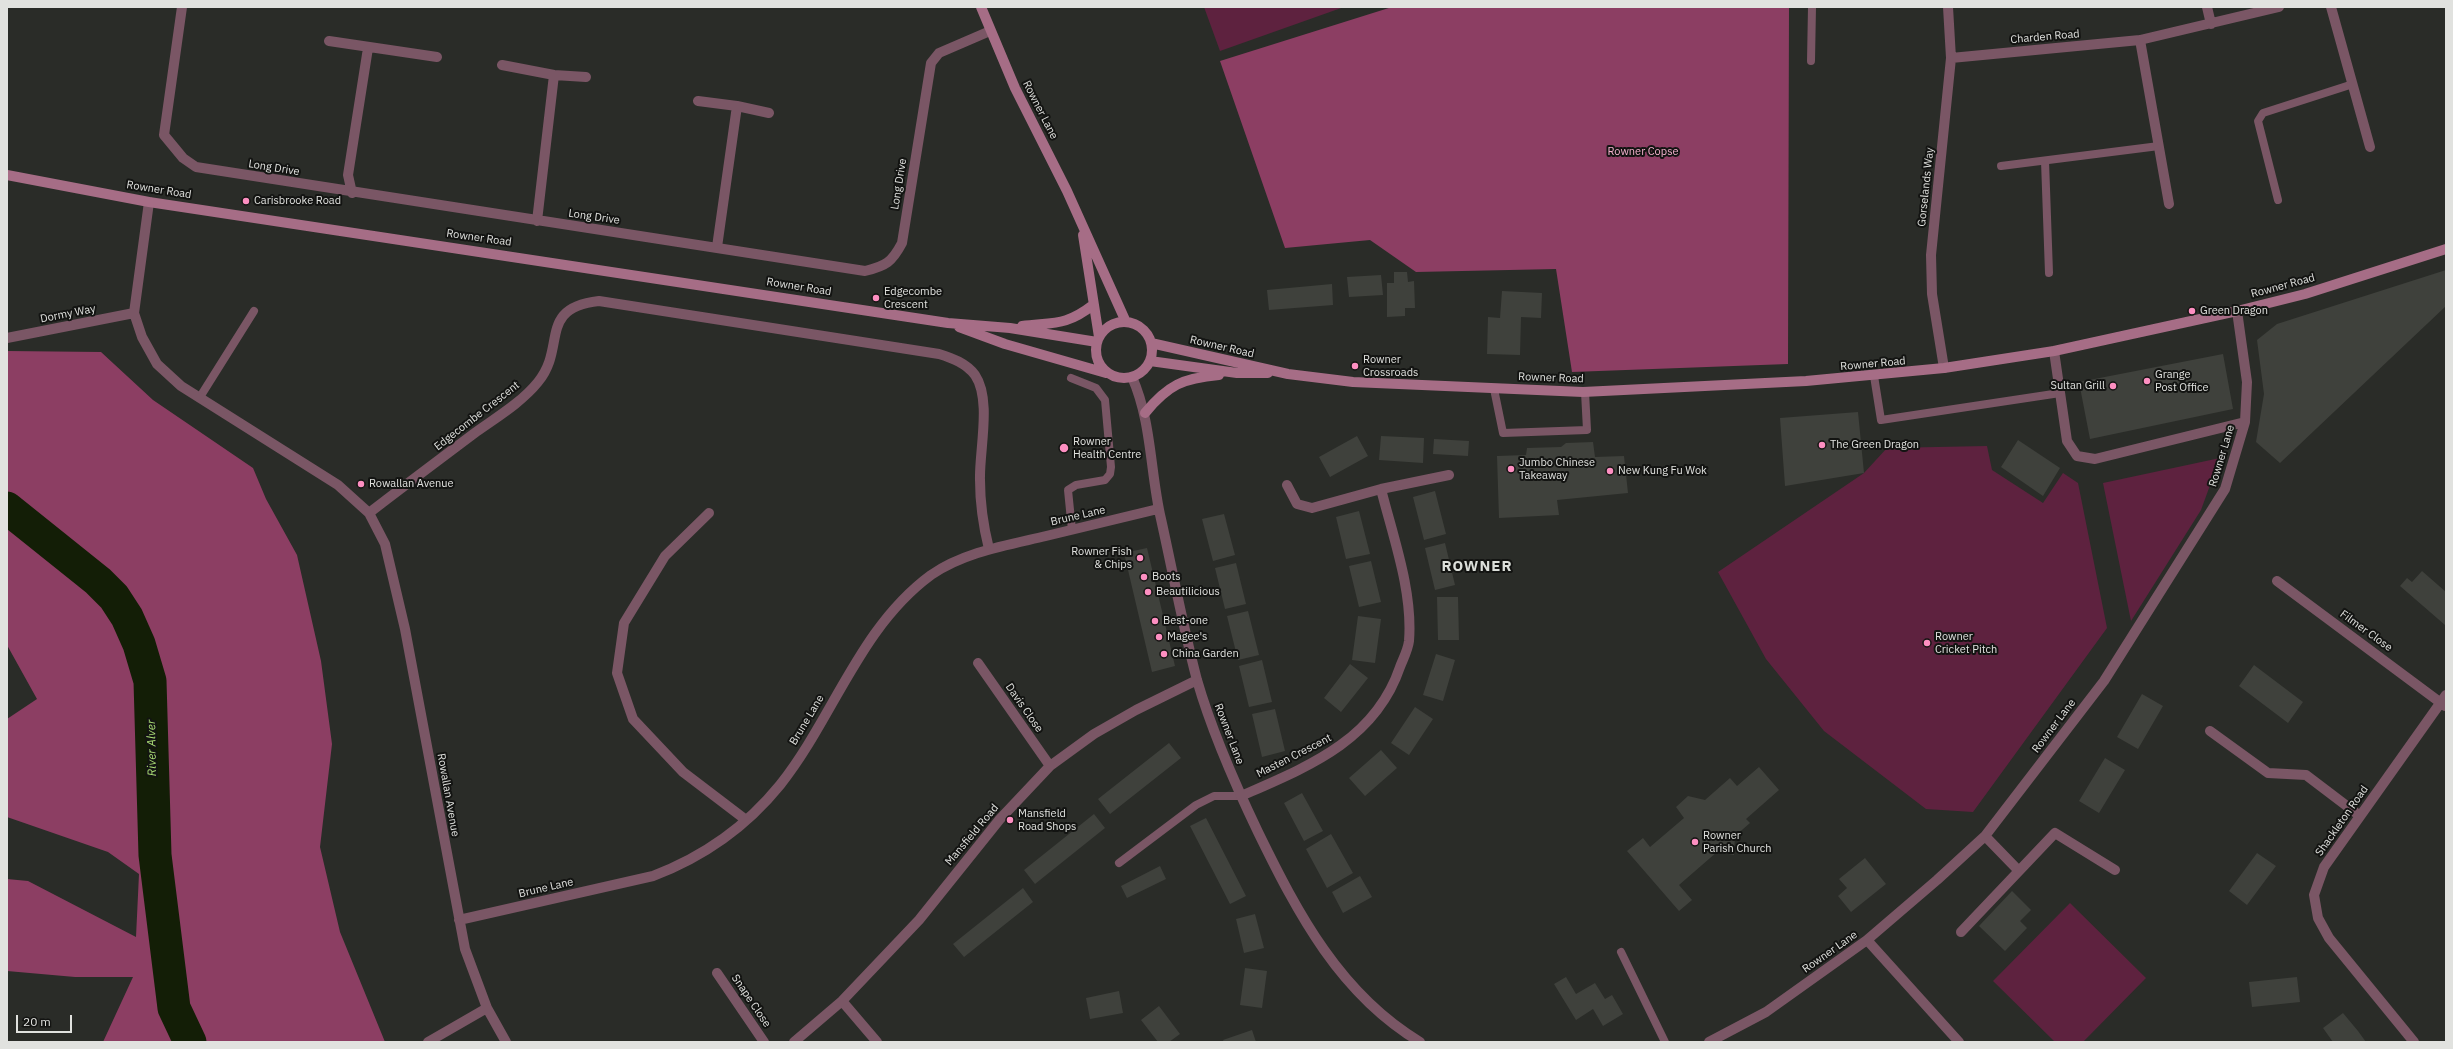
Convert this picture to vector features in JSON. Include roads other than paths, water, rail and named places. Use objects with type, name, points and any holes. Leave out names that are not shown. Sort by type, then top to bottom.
[{"type":"main road","name":"Rowner Lane","points":[[981,7],[990,31],[1081,222],[1126,322]]},
{"type":"main road","name":"Rowner Road","points":[[7,175],[149,202],[948,323],[1010,328],[1098,339]]},
{"type":"main road","name":"Rowner Lane","points":[[1081,222],[1098,339]]},
{"type":"main road","name":"Rowner Road","points":[[1151,343],[1288,374],[1353,382],[1585,392],[1874,376],[1944,368],[2054,351],[2237,311],[2305,294],[2446,249]]},
{"type":"main road","points":[[1010,328],[1057,324],[1077,317],[1093,305]]},
{"type":"main road","points":[[1126,322],[1142,328],[1151,343],[1150,361],[1140,374],[1132,377],[1123,379],[1107,373],[1097,359],[1098,339],[1110,326],[1126,322]]},
{"type":"main road","name":"Rowner Road","points":[[948,323],[1005,344],[1107,373]]},
{"type":"main road","name":"Rowner Road","points":[[1150,361],[1237,373],[1288,374]]},
{"type":"main road","points":[[1145,413],[1169,387],[1204,376],[1237,373]]},
{"type":"street","name":"Long Drive","points":[[182,7],[164,135],[183,158],[196,167],[352,193],[717,247],[866,271],[882,267],[894,258],[902,243],[932,62],[939,53],[990,31]]},
{"type":"street","name":"Gorselands Way","points":[[1944,368],[1932,294],[1931,255],[1951,58],[1948,7]]},
{"type":"street","points":[[2207,7],[2211,24]]},
{"type":"street","name":"Charden Road","points":[[1951,58],[2140,40],[2278,7]]},
{"type":"street","points":[[2331,7],[2370,146]]},
{"type":"street","points":[[2140,40],[2169,204]]},
{"type":"street","points":[[329,42],[436,57]]},
{"type":"street","points":[[352,193],[348,175],[368,48]]},
{"type":"street","points":[[502,65],[554,74],[586,77]]},
{"type":"street","points":[[537,221],[554,74]]},
{"type":"street","points":[[698,101],[737,106],[769,113]]},
{"type":"street","points":[[717,247],[737,106]]},
{"type":"street","name":"Rowallan Avenue","points":[[149,202],[134,313],[142,337],[157,364],[181,386],[338,485],[368,513],[385,544],[405,628],[465,949],[487,1008],[506,1042]]},
{"type":"street","name":"Edgecombe Crescent","points":[[368,513],[512,406],[538,382],[550,362],[557,324],[566,312],[582,303],[599,301],[939,354],[959,361],[975,375],[983,395],[980,478],[981,516],[990,549]]},
{"type":"street","name":"Rowner Lane","points":[[1709,1042],[1766,1012],[1867,940],[1985,836],[2104,681],[2225,489],[2245,422],[2247,382],[2237,311]]},
{"type":"street","name":"Dormy Way","points":[[7,338],[134,313]]},
{"type":"street","points":[[2054,351],[2067,441],[2077,456],[2087,460],[2095,460],[2245,422]]},
{"type":"street","name":"Rowner Lane","points":[[1132,377],[1145,413],[1158,509],[1198,680],[1241,796],[1286,888],[1331,961],[1357,993],[1396,1027],[1420,1042]]},
{"type":"street","points":[[1287,485],[1297,504],[1312,508],[1381,489],[1448,475]]},
{"type":"street","name":"Masten Crescent","points":[[1241,796],[1326,756],[1348,741],[1374,716],[1393,688],[1409,642],[1406,594],[1381,489]]},
{"type":"street","name":"Brune Lane","points":[[459,920],[653,876],[682,865],[713,847],[746,820],[784,779],[852,668],[891,611],[912,590],[934,574],[990,549],[1158,509]]},
{"type":"street","points":[[709,513],[665,556],[624,623],[617,674],[633,719],[683,772],[746,820]]},
{"type":"street","name":"Filmer Close","points":[[2277,581],[2444,701]]},
{"type":"street","name":"Davis Close","points":[[978,663],[1050,766]]},
{"type":"street","name":"Mansfield Road","points":[[794,1042],[842,1001],[919,920],[1000,819],[1050,766],[1108,726],[1136,710],[1198,680]]},
{"type":"street","name":"Shackleton Road","points":[[2414,1042],[2328,938],[2318,918],[2314,895],[2324,867],[2444,701]]},
{"type":"street","points":[[2210,731],[2268,773],[2306,775],[2360,816]]},
{"type":"street","points":[[1961,932],[2018,870],[2055,833],[2115,870]]},
{"type":"street","points":[[1985,836],[2018,870]]},
{"type":"street","points":[[1867,940],[1959,1042]]},
{"type":"street","name":"Snape Close","points":[[717,973],[764,1042]]},
{"type":"street","points":[[842,1001],[877,1042]]},
{"type":"street","points":[[428,1042],[487,1008]]},
{"type":"lane","points":[[1811,61],[1812,7]]},
{"type":"lane","points":[[2278,200],[2258,121],[2263,113],[2352,84]]},
{"type":"lane","points":[[2000,166],[2159,146]]},
{"type":"lane","points":[[2045,160],[2049,273]]},
{"type":"lane","points":[[200,397],[254,310]]},
{"type":"lane","points":[[1874,376],[1881,420],[2060,393]]},
{"type":"lane","points":[[1071,378],[1096,388],[1105,400],[1111,467],[1110,474],[1105,480],[1076,485],[1068,490],[1072,530]]},
{"type":"lane","points":[[1494,388],[1503,433],[1587,430],[1585,392]]},
{"type":"lane","points":[[1119,863],[1196,804],[1214,796],[1241,796]]},
{"type":"lane","points":[[1621,952],[1665,1042]]},
{"type":"waterway","name":"River Alver","points":[[7,508],[98,581],[114,597],[127,617],[139,644],[150,681],[155,855],[174,1008],[190,1042]]},
{"type":"place","name":"Carisbrooke Road","points":[[246,201]]},
{"type":"place","name":"Edgecombe Crescent","points":[[876,298]]},
{"type":"place","name":"Green Dragon","points":[[2192,311]]},
{"type":"place","name":"Rowner Crossroads","points":[[1355,366]]},
{"type":"place","name":"Grange Post Office","points":[[2147,381]]},
{"type":"place","name":"Sultan Grill","points":[[2113,386]]},
{"type":"place","name":"The Green Dragon","points":[[1822,445]]},
{"type":"place","name":"Rowner Health Centre","points":[[1064,448]]},
{"type":"place","name":"Jumbo Chinese Takeaway","points":[[1511,469]]},
{"type":"place","name":"New Kung Fu Wok","points":[[1610,471]]},
{"type":"place","name":"Rowallan Avenue","points":[[361,484]]},
{"type":"place","name":"Rowner Fish & Chips","points":[[1140,558]]},
{"type":"place","name":"Boots","points":[[1144,577]]},
{"type":"place","name":"Beautilicious","points":[[1148,592]]},
{"type":"place","name":"Best-one","points":[[1155,621]]},
{"type":"place","name":"Magee's","points":[[1159,637]]},
{"type":"place","name":"Rowner Cricket Pitch","points":[[1927,643]]},
{"type":"place","name":"China Garden","points":[[1164,654]]},
{"type":"place","name":"Mansfield Road Shops","points":[[1010,820]]},
{"type":"place","name":"Rowner Parish Church","points":[[1695,842]]},
{"type":"district","name":"ROWNER","points":[[1477,567]]},
{"type":"park label","name":"Rowner Copse","points":[[1643,152]]}]
